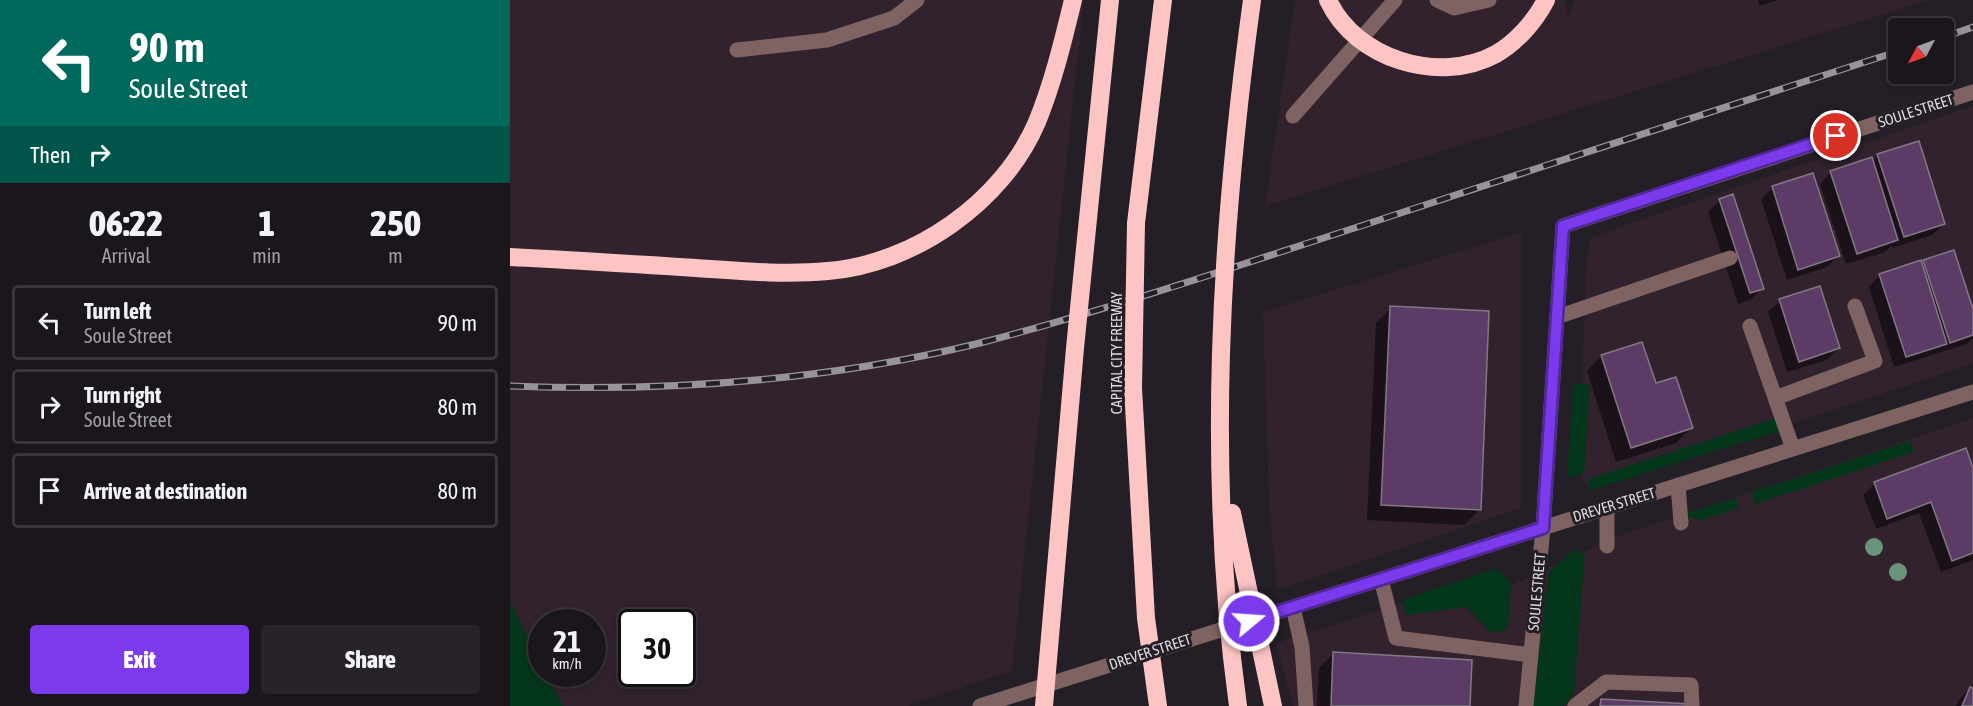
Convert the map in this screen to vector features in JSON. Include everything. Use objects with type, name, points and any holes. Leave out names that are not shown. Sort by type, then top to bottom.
[{"type":"highway","points":[[510,257],[766,272],[818,272],[870,262],[910,249],[948,226],[974,205],[1018,155],[1036,123],[1059,59],[1073,0]]},
{"type":"highway","points":[[1044,706],[1075,348],[1110,0]]},
{"type":"highway","name":"CAPITAL CITY FREEWAY","points":[[1158,706],[1146,618],[1132,388],[1136,223],[1163,0]]},
{"type":"highway","points":[[1238,706],[1229,641],[1221,455],[1220,356],[1225,238],[1252,0]]},
{"type":"highway","points":[[1328,0],[1348,29],[1374,49],[1402,62],[1436,68],[1464,65],[1496,54],[1523,33],[1546,0]]},
{"type":"highway","points":[[1221,455],[1273,706]]},
{"type":"street","points":[[737,50],[827,40],[894,18],[916,0]]},
{"type":"street","points":[[1293,116],[1395,0]]},
{"type":"street","points":[[1437,0],[1454,8],[1490,0]]},
{"type":"street","name":"SOULE STREET","points":[[1526,706],[1543,528],[1563,226],[1973,92]]},
{"type":"street","points":[[1557,317],[1730,258]]},
{"type":"street","points":[[1775,398],[1875,361],[1855,306]]},
{"type":"street","points":[[1750,326],[1793,449]]},
{"type":"street","name":"DREVER STREET","points":[[980,706],[1973,392]]},
{"type":"street","points":[[1678,485],[1681,523]]},
{"type":"street","points":[[1607,507],[1607,546]]},
{"type":"street","points":[[1381,579],[1396,638],[1531,655]]},
{"type":"street","points":[[1293,607],[1302,647],[1306,706]]},
{"type":"street","points":[[1575,706],[1606,682],[1691,685],[1692,706]]},
{"type":"shaded area","points":[[510,0],[1084,0],[1012,671],[908,706],[563,706],[553,687],[606,687],[606,609],[528,609],[528,638],[510,601]]},
{"type":"shaded area","points":[[1295,0],[1564,0],[1568,17],[1575,0],[1930,0],[1265,206]]},
{"type":"shaded area","points":[[1973,106],[1973,364],[1589,490],[1579,474],[1586,264],[1591,237]]},
{"type":"shaded area","points":[[1522,232],[1521,508],[1277,590],[1269,503],[1263,312]]},
{"type":"shaded area","points":[[1973,418],[1973,706],[1293,706],[1276,643],[1466,582],[1505,588],[1618,536]]},
{"type":"green space","points":[[1573,383],[1590,385],[1584,474],[1567,478]]},
{"type":"green space","points":[[1775,418],[1779,431],[1588,491],[1589,479]]},
{"type":"green space","points":[[1910,441],[1914,452],[1755,504],[1752,492]]},
{"type":"green space","points":[[1735,498],[1739,508],[1702,520],[1681,515]]},
{"type":"green space","points":[[1576,548],[1577,554],[1585,552],[1574,693],[1564,706],[1533,706],[1549,572]]},
{"type":"green space","points":[[1495,569],[1511,583],[1508,626],[1501,632],[1489,631],[1466,607],[1406,615],[1402,600]]},
{"type":"green space","points":[[510,601],[528,638],[528,687],[553,687],[563,706],[510,706]]},
{"type":"building","points":[[1919,141],[1945,224],[1904,237],[1877,154]]},
{"type":"building","points":[[1872,157],[1898,240],[1857,254],[1830,171]]},
{"type":"building","points":[[1813,173],[1840,256],[1798,270],[1772,186]]},
{"type":"building","points":[[1733,194],[1764,289],[1750,293],[1719,199]]},
{"type":"building","points":[[1954,250],[1973,309],[1973,335],[1950,343],[1923,260]]},
{"type":"building","points":[[1921,260],[1947,344],[1906,357],[1879,274]]},
{"type":"building","points":[[1820,286],[1840,348],[1799,362],[1779,299]]},
{"type":"building","points":[[1390,306],[1489,311],[1481,510],[1381,505]]},
{"type":"building","points":[[1642,342],[1656,383],[1676,377],[1693,428],[1631,448],[1601,355]]},
{"type":"building","points":[[1966,448],[1973,468],[1973,553],[1952,561],[1931,502],[1887,519],[1874,482]]},
{"type":"building","points":[[1333,652],[1472,660],[1470,706],[1331,706]]},
{"type":"building","points":[[1970,687],[1973,688],[1973,706],[1962,706]]},
{"type":"building","points":[[1601,699],[1691,704],[1691,706],[1600,706]]},
{"type":"railway","points":[[1954,34],[1973,27]]},
{"type":"railway","points":[[510,386],[627,387],[744,381],[861,367],[976,344],[1174,287],[1888,55]]},
{"type":"route","points":[[1249,621],[1543,528],[1563,226],[1836,136]]}]
